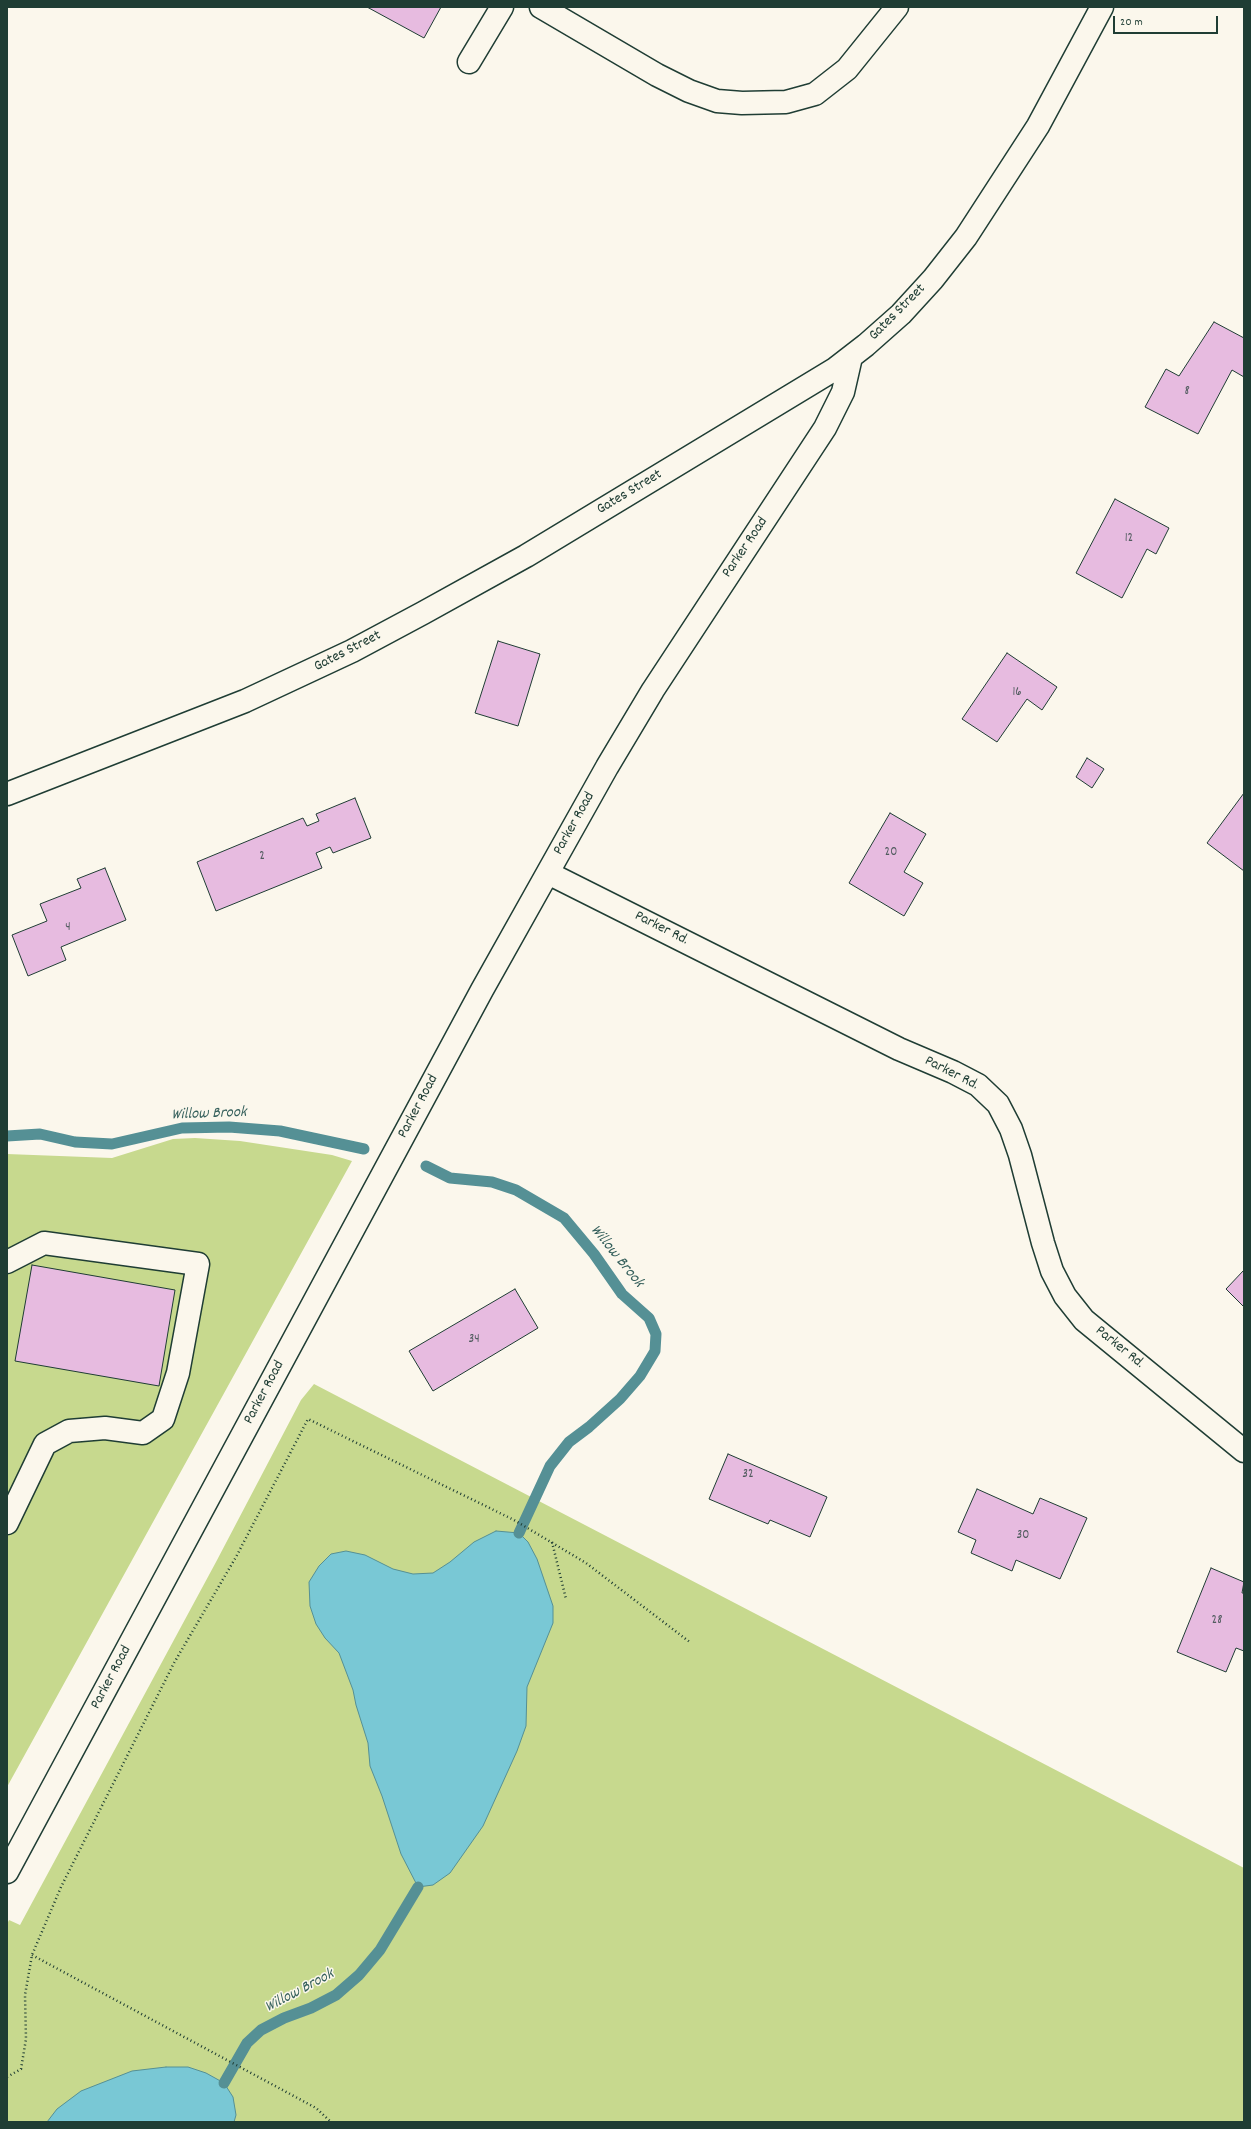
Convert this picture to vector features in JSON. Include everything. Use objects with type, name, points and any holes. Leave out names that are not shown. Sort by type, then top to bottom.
[{"type":"street","points":[[469,62],[502,7]]},
{"type":"street","points":[[541,7],[657,75],[689,91],[717,101],[742,103],[786,102],[815,94],[847,69],[897,7]]},
{"type":"street","name":"Gates Street","points":[[7,794],[239,704],[358,647],[451,598],[557,537],[771,409],[851,357],[884,330],[906,308],[933,279],[966,237],[1038,126],[1102,7]]},
{"type":"street","name":"Parker Road","points":[[7,1872],[448,1052],[653,690],[825,428],[843,392],[851,357]]},
{"type":"street","name":"Parker Rd.","points":[[548,873],[899,1049],[953,1072],[978,1085],[998,1104],[1011,1129],[1020,1155],[1043,1243],[1052,1271],[1065,1296],[1084,1320],[1244,1451]]},
{"type":"street","points":[[7,1262],[44,1243],[198,1264],[178,1373],[163,1418],[143,1433],[106,1428],[69,1431],[44,1444],[7,1523]]},
{"type":"path","points":[[7,2076],[21,2069],[26,2039],[25,1995],[32,1955],[61,1886],[170,1669],[236,1557],[308,1419],[514,1520],[592,1567],[691,1643]]},
{"type":"path","points":[[551,1542],[566,1599]]},
{"type":"path","points":[[32,1955],[316,2108],[331,2122]]},
{"type":"green space","points":[[195,1138],[240,1141],[332,1155],[352,1161],[7,1787],[7,1154],[112,1158],[173,1139]]},
{"type":"green space","points":[[314,1384],[1244,1868],[1244,2122],[7,2122],[7,1924],[9,1920],[20,1925],[216,1562],[301,1400]]},
{"type":"water","points":[[496,1531],[519,1533],[528,1542],[537,1559],[553,1606],[553,1623],[527,1687],[526,1726],[517,1751],[483,1826],[450,1873],[433,1885],[418,1887],[401,1854],[382,1796],[370,1766],[368,1743],[353,1690],[339,1653],[325,1638],[316,1624],[310,1606],[309,1582],[319,1566],[331,1554],[346,1551],[365,1555],[393,1569],[413,1574],[433,1573],[450,1562],[474,1542]]},
{"type":"water","points":[[166,2067],[188,2067],[206,2073],[224,2083],[233,2097],[236,2115],[234,2122],[47,2122],[57,2109],[81,2091],[132,2071]]},
{"type":"building","points":[[367,7],[441,7],[424,38]]},
{"type":"building","points":[[1214,322],[1244,338],[1244,377],[1232,370],[1198,434],[1145,407],[1166,369],[1179,376]]},
{"type":"building","points":[[1115,499],[1169,528],[1156,554],[1147,549],[1122,598],[1076,573]]},
{"type":"building","points":[[498,641],[540,654],[518,726],[475,713]]},
{"type":"building","points":[[1007,653],[1057,687],[1042,710],[1027,699],[997,742],[962,719]]},
{"type":"building","points":[[1087,758],[1104,769],[1092,788],[1076,777]]},
{"type":"building","points":[[1244,793],[1244,871],[1207,843]]},
{"type":"building","points":[[355,798],[371,838],[333,853],[330,847],[316,853],[322,868],[216,911],[197,862],[303,818],[307,826],[319,821],[316,814]]},
{"type":"building","points":[[890,813],[926,834],[904,872],[923,883],[904,916],[849,883]]},
{"type":"building","points":[[105,868],[126,920],[61,947],[66,960],[28,976],[12,935],[47,921],[40,904],[81,888],[77,879]]},
{"type":"building","points":[[32,1265],[175,1290],[159,1386],[15,1361]]},
{"type":"building","points":[[1244,1270],[1244,1307],[1226,1289]]},
{"type":"building","points":[[515,1289],[538,1328],[433,1391],[409,1351]]},
{"type":"building","points":[[728,1454],[827,1497],[810,1537],[770,1520],[768,1524],[709,1499]]},
{"type":"building","points":[[977,1489],[1033,1514],[1040,1498],[1087,1518],[1060,1579],[1016,1560],[1012,1571],[971,1553],[976,1540],[958,1532]]},
{"type":"building","points":[[1211,1568],[1244,1582],[1242,1593],[1244,1593],[1244,1651],[1236,1648],[1226,1672],[1177,1652]]},
{"type":"waterway","name":"Willow Brook","points":[[7,1136],[40,1134],[75,1142],[112,1144],[182,1128],[229,1127],[280,1131],[364,1149]]},
{"type":"waterway","name":"Willow Brook","points":[[426,1166],[450,1178],[492,1182],[516,1190],[564,1218],[594,1254],[622,1294],[649,1318],[656,1334],[655,1351],[640,1376],[620,1399],[589,1427],[569,1442],[550,1466],[519,1533]]},
{"type":"waterway","name":"Willow Brook","points":[[224,2083],[247,2043],[261,2030],[284,2018],[311,2008],[336,1995],[359,1975],[380,1950],[418,1887]]}]
